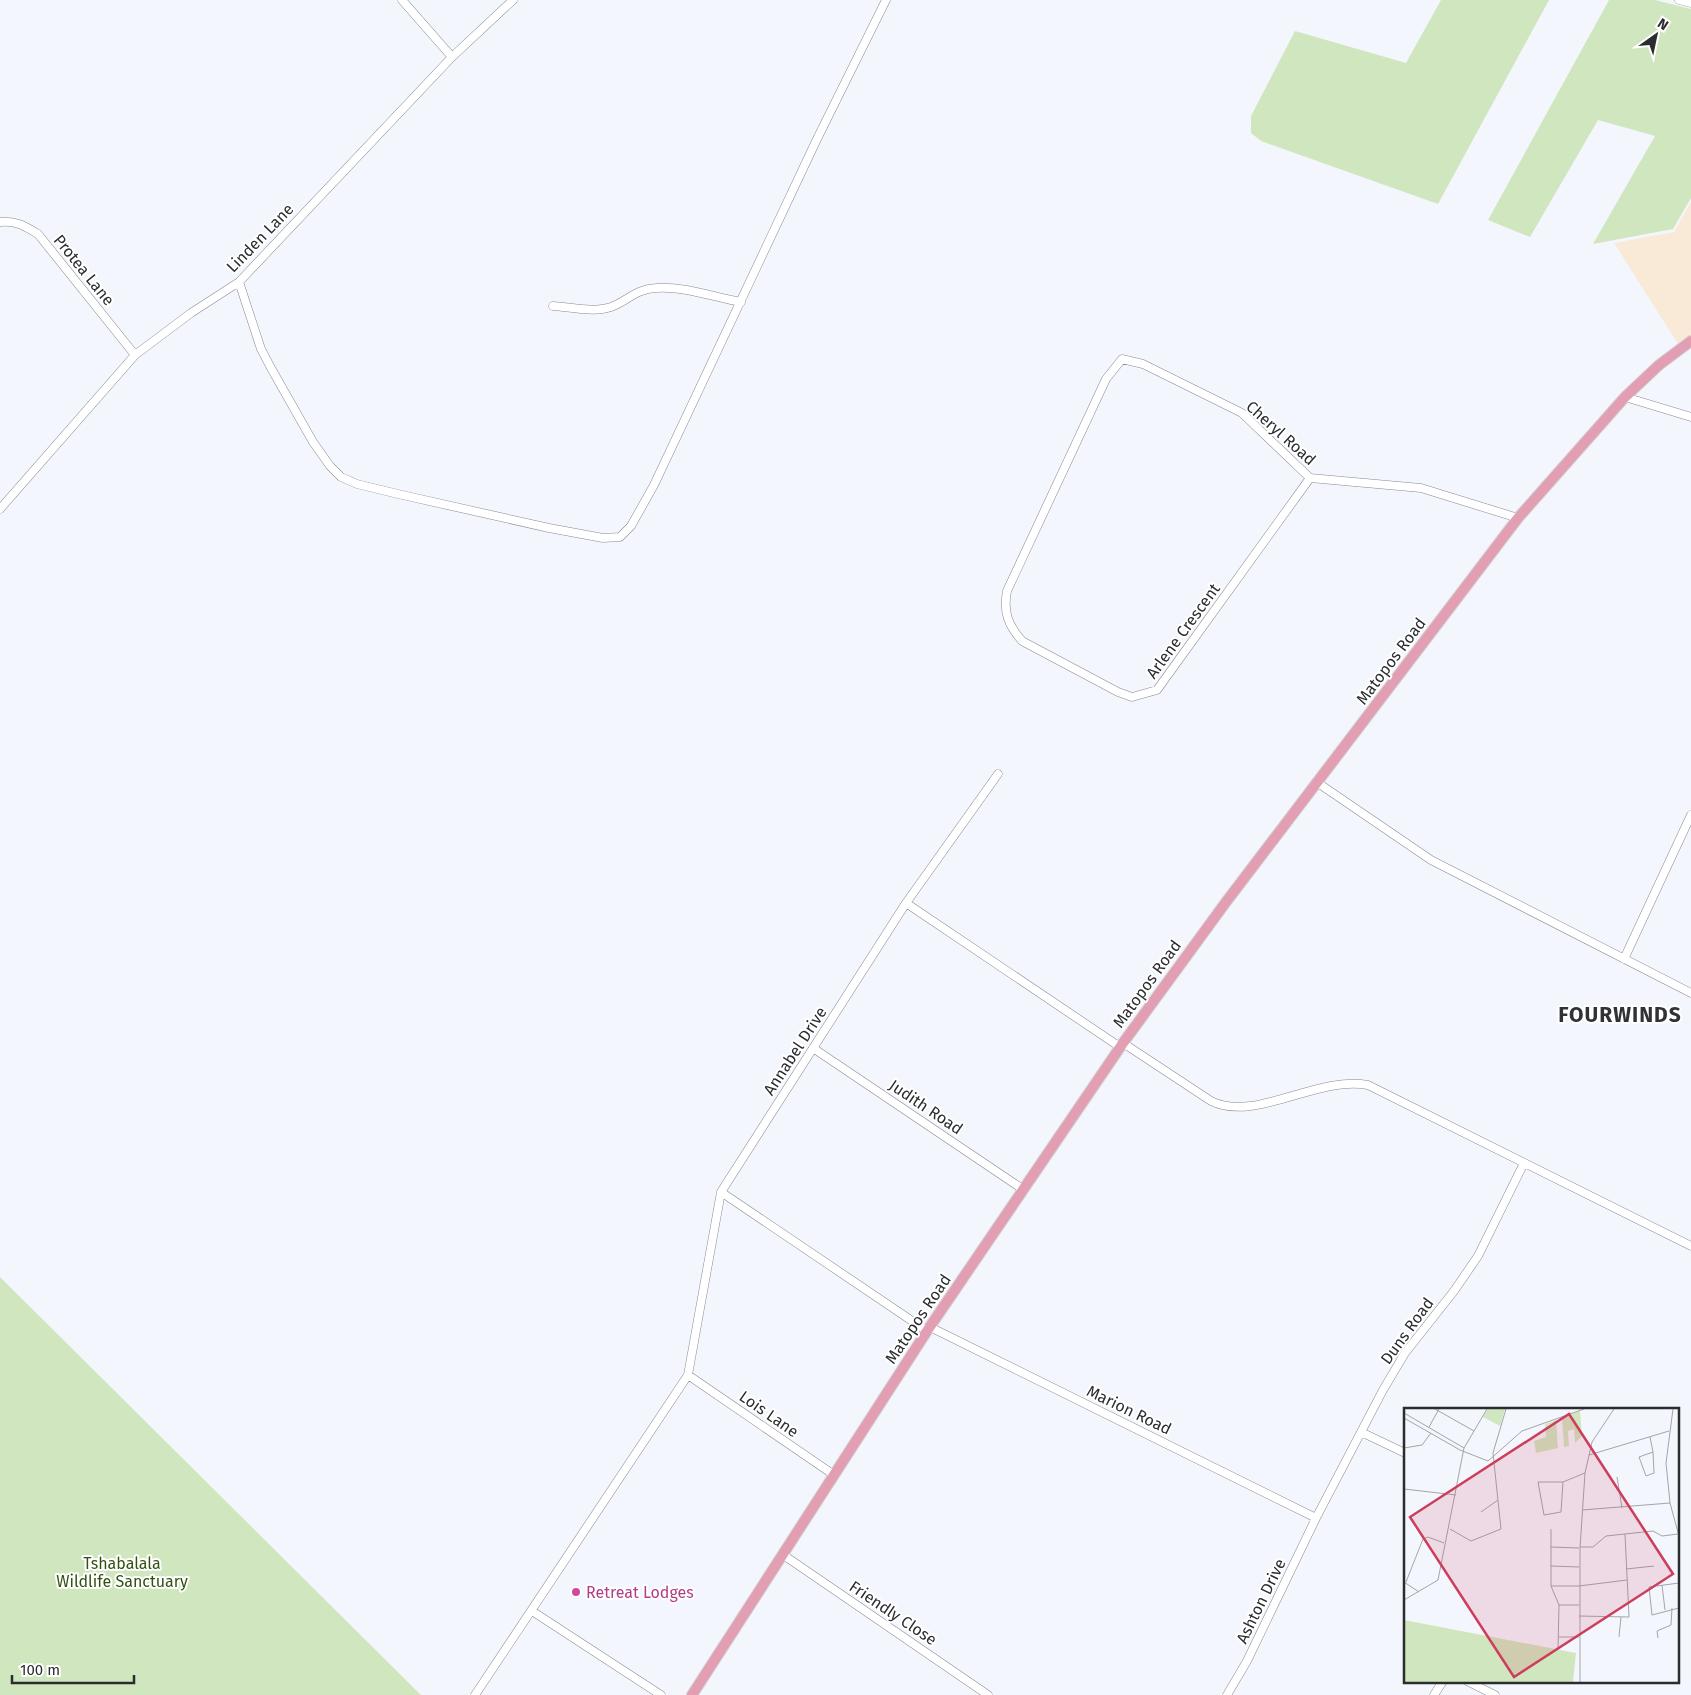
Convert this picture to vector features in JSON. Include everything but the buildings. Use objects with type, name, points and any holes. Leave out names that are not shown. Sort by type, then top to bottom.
[{"type":"main road","name":"Matopos Road","points":[[692,1695],[928,1329],[1121,1045],[1246,875],[1318,783],[1518,518],[1626,397],[1659,365],[1691,341]]},
{"type":"street","points":[[402,0],[452,57]]},
{"type":"street","name":"Linden Lane","points":[[0,509],[135,355],[191,313],[238,282],[452,57],[513,0]]},
{"type":"street","points":[[238,282],[261,349],[271,368],[313,442],[330,466],[341,477],[357,484],[398,494],[603,538],[620,537],[631,526],[654,485],[886,0]]},
{"type":"street","points":[[1679,0],[1691,3]]},
{"type":"street","name":"Protea Lane","points":[[0,222],[9,221],[23,225],[38,234],[135,355]]},
{"type":"street","points":[[552,306],[593,309],[608,308],[640,290],[656,288],[677,288],[741,302]]},
{"type":"street","name":"Cheryl Road","points":[[1122,359],[1143,364],[1242,413],[1310,478],[1421,488],[1518,518]]},
{"type":"street","name":"Arlene Crescent","points":[[1122,359],[1106,380],[1007,592],[1004,606],[1006,616],[1011,628],[1022,641],[1118,692],[1132,697],[1157,690],[1310,478]]},
{"type":"street","points":[[1626,397],[1691,417]]},
{"type":"street","name":"Annabel Drive","points":[[688,1374],[721,1192],[906,903],[998,774]]},
{"type":"street","points":[[1318,783],[1430,860],[1691,993]]},
{"type":"street","points":[[1624,960],[1691,815]]},
{"type":"street","points":[[906,903],[1121,1045],[1210,1101],[1224,1106],[1244,1107],[1344,1084],[1363,1084],[1376,1088],[1691,1246]]},
{"type":"street","name":"Judith Road","points":[[813,1048],[1024,1190]]},
{"type":"street","name":"Duns Road","points":[[1316,1518],[1405,1353],[1454,1291],[1478,1256],[1524,1162]]},
{"type":"street","name":"Marion Road","points":[[721,1192],[928,1329],[1316,1518]]},
{"type":"street","points":[[475,1695],[688,1374]]},
{"type":"street","name":"Lois Lane","points":[[688,1374],[834,1475]]},
{"type":"street","points":[[1362,1432],[1404,1453]]},
{"type":"street","name":"Ashton Drive","points":[[1227,1695],[1247,1661],[1316,1518]]},
{"type":"street","name":"Friendly Close","points":[[782,1554],[988,1695]]},
{"type":"street","points":[[532,1611],[661,1695]]},
{"type":"street","points":[[1434,1695],[1442,1682]]},
{"type":"street","points":[[1469,1682],[1495,1695]]},
{"type":"shaded area","points":[[1691,202],[1691,335],[1678,344],[1614,243],[1674,232]]},
{"type":"green space","points":[[1441,0],[1549,0],[1438,204],[1261,141],[1251,133],[1251,116],[1295,31],[1406,63]]},
{"type":"green space","points":[[1609,0],[1655,0],[1691,9],[1691,198],[1673,229],[1593,244],[1655,136],[1598,120],[1530,237],[1488,220]]},
{"type":"green space","name":"Tshabalala Wildlife Sanctuary","points":[[0,1277],[421,1695],[0,1695]]},
{"type":"place","name":"Retreat Lodges","points":[[576,1592]]},
{"type":"district","name":"FOURWINDS","points":[[1620,1015]]}]
